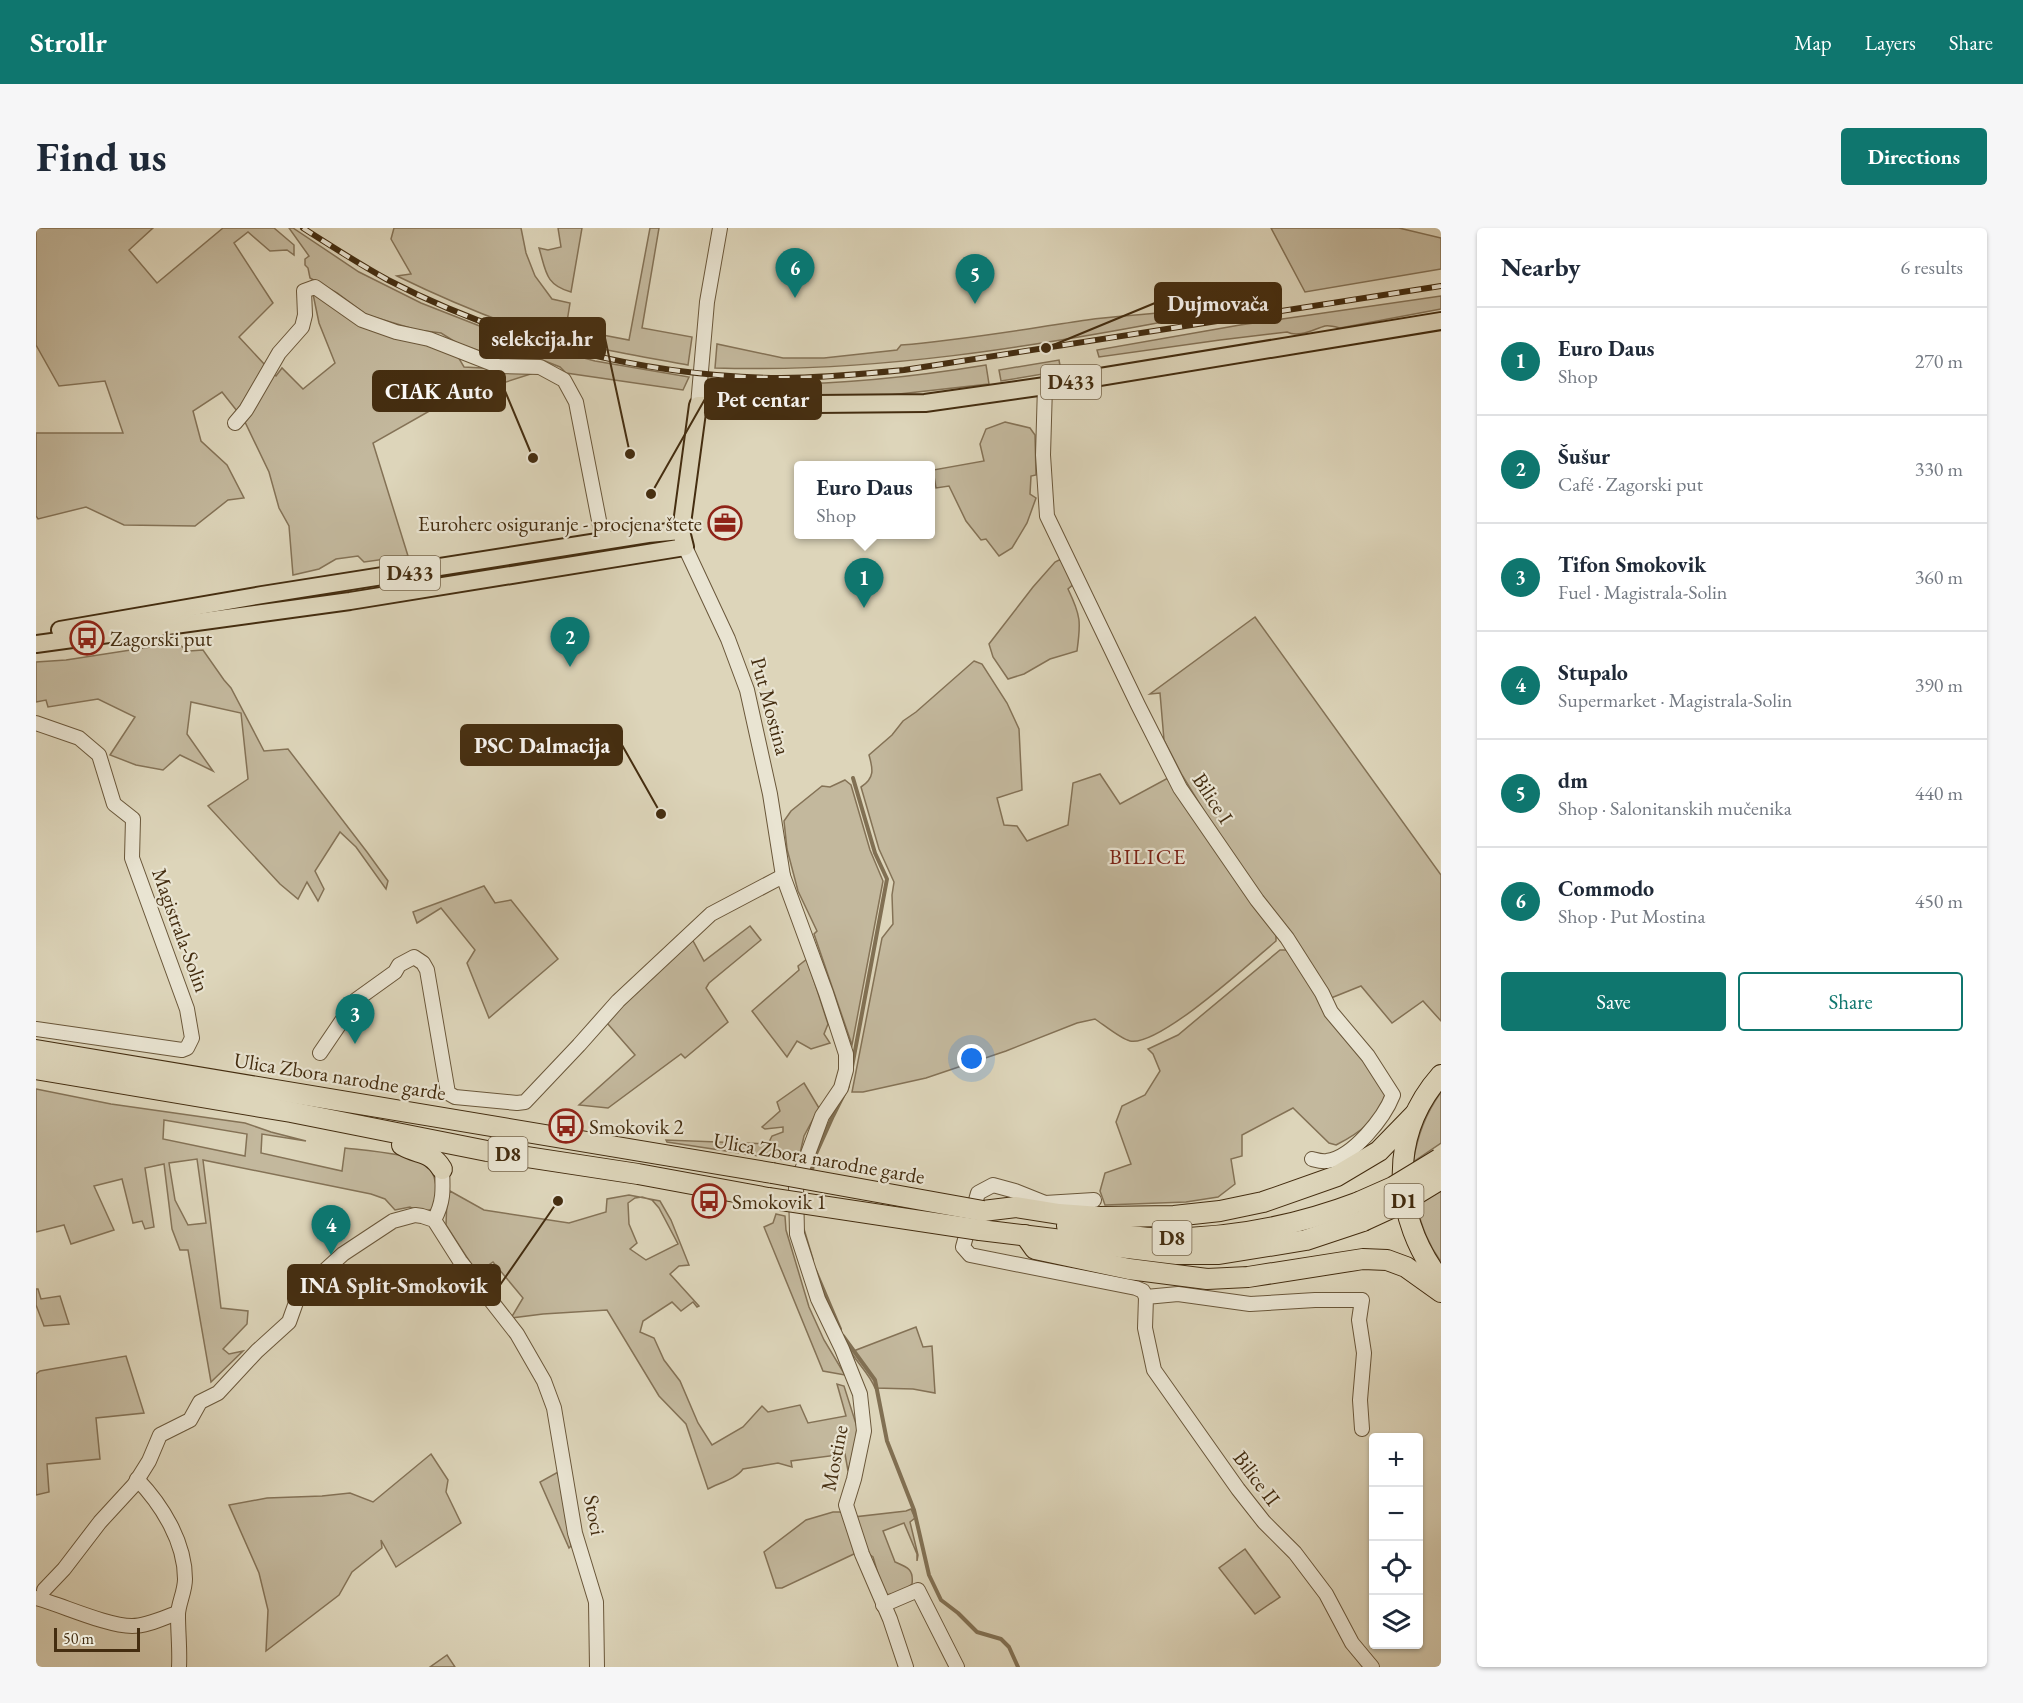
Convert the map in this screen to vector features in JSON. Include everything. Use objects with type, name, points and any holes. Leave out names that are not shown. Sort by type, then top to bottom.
[{"type":"highway","name":"Ulica Zbora narodne garde","points":[[36,1050],[772,1173],[982,1220],[1025,1235],[1177,1254],[1219,1254],[1306,1240],[1363,1221],[1400,1204],[1441,1179]]},
{"type":"highway","name":"Ulica Zbora narodne garde","points":[[36,1069],[291,1112],[487,1151],[638,1174],[768,1198],[1152,1238],[1181,1238],[1260,1231],[1305,1220],[1359,1202],[1393,1187],[1440,1159]]},
{"type":"highway","name":"D1","points":[[1441,1075],[1431,1086],[1415,1114],[1403,1158],[1402,1180],[1404,1203],[1418,1246],[1441,1281]]},
{"type":"highway","points":[[982,1220],[1016,1207],[1059,1215],[1174,1216],[1220,1211],[1263,1202],[1337,1176],[1379,1151],[1415,1114]]},
{"type":"highway","points":[[379,1131],[407,1148],[426,1153],[436,1159],[442,1168]]},
{"type":"highway","points":[[1025,1235],[1035,1250],[1129,1269],[1179,1286],[1207,1279],[1248,1277],[1363,1259],[1388,1260],[1406,1267],[1441,1292]]},
{"type":"main road","name":"D433","points":[[698,405],[925,403],[1045,386],[1441,321]]},
{"type":"main road","points":[[683,539],[698,405]]},
{"type":"main road","name":"D433","points":[[36,633],[664,532],[683,539]]},
{"type":"main road","name":"D433","points":[[36,644],[350,601],[683,539]]},
{"type":"street","points":[[698,405],[707,302],[720,228]]},
{"type":"street","points":[[235,423],[246,410],[279,353],[302,327],[305,315],[304,291],[315,288],[362,320],[396,332],[429,339],[498,366],[540,366],[564,380],[576,402],[603,541]]},
{"type":"street","name":"Bilice I","points":[[1045,386],[1042,455],[1047,516],[1138,705],[1180,788],[1257,900],[1287,938],[1322,993],[1331,1012],[1368,1056],[1393,1095],[1387,1110],[1362,1140],[1344,1153],[1326,1161],[1312,1159]]},
{"type":"street","name":"Put Mostina","points":[[683,539],[728,639],[747,690],[770,794],[783,876],[846,1054],[846,1070],[841,1088],[822,1116],[796,1186]]},
{"type":"street","name":"Magistrala-Solin","points":[[36,723],[79,738],[99,755],[114,804],[132,819],[132,858],[187,1009],[192,1038],[187,1048],[182,1050],[36,1029]]},
{"type":"street","points":[[320,1053],[356,1000],[395,972],[399,965],[414,957],[423,963],[427,970],[448,1094],[455,1097],[517,1103],[525,1101],[618,1001],[711,914],[783,876]]},
{"type":"street","points":[[177,1613],[133,1626],[113,1624],[40,1594],[64,1569],[137,1479],[149,1461],[160,1435],[190,1420],[200,1402],[218,1393],[289,1322],[299,1294],[343,1254],[393,1221],[415,1215],[434,1220],[441,1207],[442,1168]]},
{"type":"street","points":[[1094,1200],[1045,1203],[993,1185],[978,1193],[963,1247],[970,1255],[1136,1288],[1143,1291],[1146,1297],[1179,1286],[1250,1304],[1362,1300],[1359,1320],[1364,1353],[1360,1401],[1362,1429]]},
{"type":"street","name":"Mostine","points":[[796,1186],[796,1234],[818,1299],[860,1394],[864,1431],[846,1505],[862,1554],[890,1619],[906,1667]]},
{"type":"street","name":"Stoci","points":[[434,1220],[460,1261],[517,1335],[540,1373],[554,1408],[575,1533],[596,1602],[597,1667]]},
{"type":"street","name":"Bilice II","points":[[1146,1297],[1145,1328],[1154,1370],[1238,1489],[1264,1522],[1295,1553],[1326,1594],[1352,1643],[1372,1667]]},
{"type":"street","points":[[137,1479],[150,1492],[173,1530],[185,1577],[184,1595],[177,1613],[180,1642],[179,1667]]},
{"type":"street","points":[[883,1605],[918,1590],[957,1667]]},
{"type":"shaded area","points":[[36,228],[153,228],[129,250],[157,283],[223,228],[274,228],[294,245],[294,255],[287,250],[270,251],[248,232],[234,243],[273,303],[239,337],[266,366],[237,411],[222,392],[193,411],[201,441],[227,465],[244,498],[228,500],[195,526],[124,525],[86,507],[38,519],[36,516],[36,433],[123,433],[105,381],[59,386],[36,345]]},
{"type":"shaded area","points":[[289,228],[293,228],[359,272],[421,303],[513,339],[595,361],[689,377],[683,390],[566,373],[560,367],[540,359],[496,357],[457,343],[441,333],[417,330],[367,315],[337,293],[310,278],[305,265],[305,259],[309,256]]},
{"type":"shaded area","points":[[394,228],[521,228],[526,253],[535,276],[552,299],[570,303],[566,328],[629,340],[650,228],[659,228],[642,328],[692,337],[688,365],[543,335],[444,298],[397,276],[411,274],[391,239]]},
{"type":"shaded area","points":[[558,228],[582,228],[571,292],[551,281],[545,270],[539,248],[548,250],[561,247]]},
{"type":"shaded area","points":[[1271,228],[1399,228],[1441,238],[1441,269],[1305,292]]},
{"type":"shaded area","points":[[313,294],[457,355],[464,367],[540,371],[447,401],[373,443],[408,556],[364,562],[358,556],[336,559],[319,569],[293,575],[289,526],[279,508],[269,472],[245,422],[272,373],[276,376],[282,368],[303,389],[335,363],[319,323]]},
{"type":"shaded area","points":[[1441,296],[1441,309],[1340,328],[1327,326],[1301,334],[1287,332],[1099,357],[1097,350],[1240,325]]},
{"type":"shaded area","points":[[1187,309],[1189,317],[953,356],[834,366],[715,368],[717,344],[783,358],[824,358],[897,350],[901,345],[1099,318]]},
{"type":"shaded area","points":[[1059,360],[1061,371],[1001,381],[999,370]]},
{"type":"shaded area","points":[[986,365],[989,384],[881,396],[720,397],[713,393],[713,380],[758,384],[848,382]]},
{"type":"shaded area","points":[[1005,422],[1030,428],[1035,435],[1036,475],[1031,476],[1030,494],[1036,498],[1027,523],[1012,548],[999,556],[986,539],[981,540],[966,521],[949,486],[936,488],[935,482],[935,470],[984,461],[980,444],[986,429]]},
{"type":"shaded area","points":[[1059,560],[1064,561],[1075,583],[1068,589],[1079,619],[1077,651],[1050,659],[1024,674],[1008,679],[993,657],[989,644],[1033,587]]},
{"type":"shaded area","points":[[1255,617],[1441,875],[1441,1021],[1423,1001],[1392,1023],[1361,986],[1331,998],[1309,962],[1220,837],[1182,775],[1164,740],[1160,693],[1150,694]]},
{"type":"shaded area","points":[[176,643],[189,651],[203,650],[231,688],[264,751],[288,749],[388,881],[386,889],[356,847],[340,832],[315,871],[324,889],[318,901],[307,882],[298,899],[280,884],[208,806],[248,779],[241,713],[191,702],[187,734],[213,771],[180,755],[163,770],[136,765],[110,755],[135,717],[98,699],[48,707],[46,700],[36,702],[36,662],[66,660]]},
{"type":"shaded area","points":[[974,661],[982,664],[1007,703],[1019,729],[1022,790],[997,798],[1004,825],[1017,826],[1027,841],[1068,825],[1073,783],[1100,774],[1120,804],[1168,778],[1276,935],[1276,941],[1182,1018],[1144,1039],[1126,1040],[1095,1019],[1077,1023],[1006,1051],[926,1078],[863,1092],[852,1092],[882,938],[893,924],[894,882],[879,849],[861,787],[866,784],[872,773],[869,755],[892,735],[903,721]]},
{"type":"shaded area","points":[[845,780],[851,785],[870,850],[883,881],[852,1045],[814,934],[817,931],[798,891],[787,849],[784,821],[791,811],[822,786],[830,787]]},
{"type":"shaded area","points":[[484,886],[495,903],[511,900],[558,959],[489,1018],[467,963],[475,950],[441,908],[417,923],[413,912]]},
{"type":"shaded area","points":[[750,926],[761,940],[706,988],[728,1022],[685,1058],[681,1054],[608,1108],[579,1105],[635,1055],[607,1023],[621,1005],[692,939],[704,961]]},
{"type":"shaded area","points":[[1280,950],[1286,950],[1295,959],[1317,995],[1326,1015],[1354,1048],[1386,1092],[1379,1110],[1361,1130],[1336,1145],[1329,1143],[1293,1108],[1242,1135],[1242,1156],[1231,1159],[1235,1184],[1218,1197],[1186,1202],[1105,1205],[1100,1191],[1105,1173],[1131,1164],[1116,1122],[1122,1106],[1145,1095],[1160,1071],[1153,1054],[1148,1049],[1178,1035]]},
{"type":"shaded area","points":[[807,959],[828,1024],[824,1034],[830,1043],[811,1049],[797,1041],[787,1057],[752,1011],[799,970],[798,966]]},
{"type":"shaded area","points":[[804,1083],[819,1108],[804,1136],[798,1162],[667,1142],[666,1140],[768,1144],[772,1136],[783,1132],[783,1127],[765,1129],[762,1127],[780,1111],[777,1102]]},
{"type":"shaded area","points":[[36,1089],[111,1104],[245,1123],[306,1141],[262,1134],[261,1153],[342,1171],[345,1148],[417,1159],[432,1171],[436,1184],[434,1209],[420,1212],[410,1207],[395,1210],[385,1199],[371,1194],[203,1160],[221,1308],[248,1311],[247,1324],[223,1349],[229,1354],[243,1351],[211,1382],[188,1250],[180,1250],[172,1229],[164,1164],[145,1168],[154,1227],[145,1229],[142,1221],[133,1223],[122,1179],[94,1186],[114,1230],[71,1244],[64,1225],[36,1232]],"holes":[[[164,1120],[247,1134],[245,1156],[163,1139]],[[197,1159],[206,1223],[188,1225],[175,1200],[169,1163]]]},
{"type":"shaded area","points":[[1441,1092],[1441,1143],[1413,1162],[1423,1125]]},
{"type":"shaded area","points":[[1441,1190],[1441,1262],[1432,1249],[1416,1205]]},
{"type":"shaded area","points":[[450,1191],[484,1210],[569,1223],[606,1212],[607,1199],[629,1195],[640,1197],[628,1203],[629,1224],[637,1243],[630,1249],[646,1260],[678,1244],[659,1208],[647,1198],[660,1201],[671,1220],[689,1265],[679,1266],[670,1274],[699,1306],[697,1307],[693,1302],[681,1311],[672,1302],[643,1321],[640,1332],[654,1338],[664,1360],[680,1381],[698,1423],[712,1445],[743,1427],[762,1406],[768,1412],[800,1405],[808,1423],[846,1416],[837,1384],[844,1386],[857,1427],[855,1447],[848,1471],[845,1454],[791,1461],[792,1467],[778,1463],[743,1469],[732,1478],[708,1489],[686,1424],[659,1396],[607,1310],[511,1318],[523,1298],[493,1262],[477,1273],[446,1225],[447,1198]]},
{"type":"shaded area","points":[[776,1214],[785,1216],[786,1230],[809,1307],[824,1340],[845,1375],[823,1371],[764,1227],[773,1223]]},
{"type":"shaded area","points":[[36,1289],[41,1299],[60,1296],[69,1324],[44,1326],[36,1305]]},
{"type":"shaded area","points":[[916,1327],[923,1347],[932,1346],[935,1393],[913,1389],[875,1388],[851,1352]]},
{"type":"shaded area","points":[[126,1356],[144,1413],[96,1418],[100,1459],[47,1464],[49,1492],[36,1495],[36,1374],[40,1371]]},
{"type":"shaded area","points":[[431,1454],[448,1480],[446,1492],[461,1523],[396,1567],[381,1540],[382,1548],[352,1572],[339,1595],[266,1651],[268,1610],[259,1573],[229,1505],[267,1498],[350,1493],[373,1502]]},
{"type":"shaded area","points":[[560,1471],[571,1546],[569,1548],[540,1482]]},
{"type":"shaded area","points":[[911,1509],[915,1518],[910,1522],[918,1555],[917,1561],[917,1554],[904,1523],[883,1531],[895,1562],[911,1572],[912,1584],[899,1592],[884,1594],[873,1557],[869,1554],[854,1517]]},
{"type":"shaded area","points":[[833,1512],[842,1512],[856,1553],[782,1588],[776,1588],[764,1552],[806,1520]]},
{"type":"shaded area","points":[[1245,1549],[1280,1597],[1255,1614],[1219,1568]]},
{"type":"shaded area","points":[[447,1655],[455,1667],[430,1667]]},
{"type":"waterway","points":[[852,1067],[887,879],[875,853],[853,778]]},
{"type":"waterway","points":[[811,1175],[815,1156],[848,1086]]},
{"type":"waterway","points":[[803,1230],[812,1260]]},
{"type":"waterway","points":[[815,1270],[840,1329]]},
{"type":"waterway","points":[[843,1336],[875,1380],[887,1441],[914,1510],[929,1575],[941,1600],[977,1632],[1001,1639],[1009,1647],[1018,1667]]},
{"type":"railway","points":[[303,228],[388,280],[434,302],[529,338],[629,363],[731,376],[812,377],[904,370],[1441,286]]},
{"type":"place","name":"Commodo","points":[[795,298]]},
{"type":"place","name":"dm","points":[[975,304]]},
{"type":"place","name":"Dujmovača","points":[[1046,348]]},
{"type":"place","name":"selekcija.hr","points":[[630,454]]},
{"type":"place","name":"CIAK Auto","points":[[533,458]]},
{"type":"place","name":"Pet centar","points":[[651,494]]},
{"type":"place","name":"Euroherc osiguranje - procjena štete","points":[[725,523]]},
{"type":"place","name":"Euro Daus","points":[[864,608]]},
{"type":"place","name":"Zagorski put","points":[[87,638]]},
{"type":"place","name":"Šušur","points":[[570,667]]},
{"type":"place","name":"PSC Dalmacija","points":[[661,814]]},
{"type":"place","name":"Tifon Smokovik","points":[[355,1044]]},
{"type":"place","name":"Smokovik 2","points":[[566,1126]]},
{"type":"place","name":"INA Split-Smokovik","points":[[558,1201]]},
{"type":"place","name":"Smokovik 1","points":[[709,1201]]},
{"type":"place","name":"Stupalo","points":[[331,1255]]},
{"type":"district","name":"BILICE","points":[[1148,856]]}]
